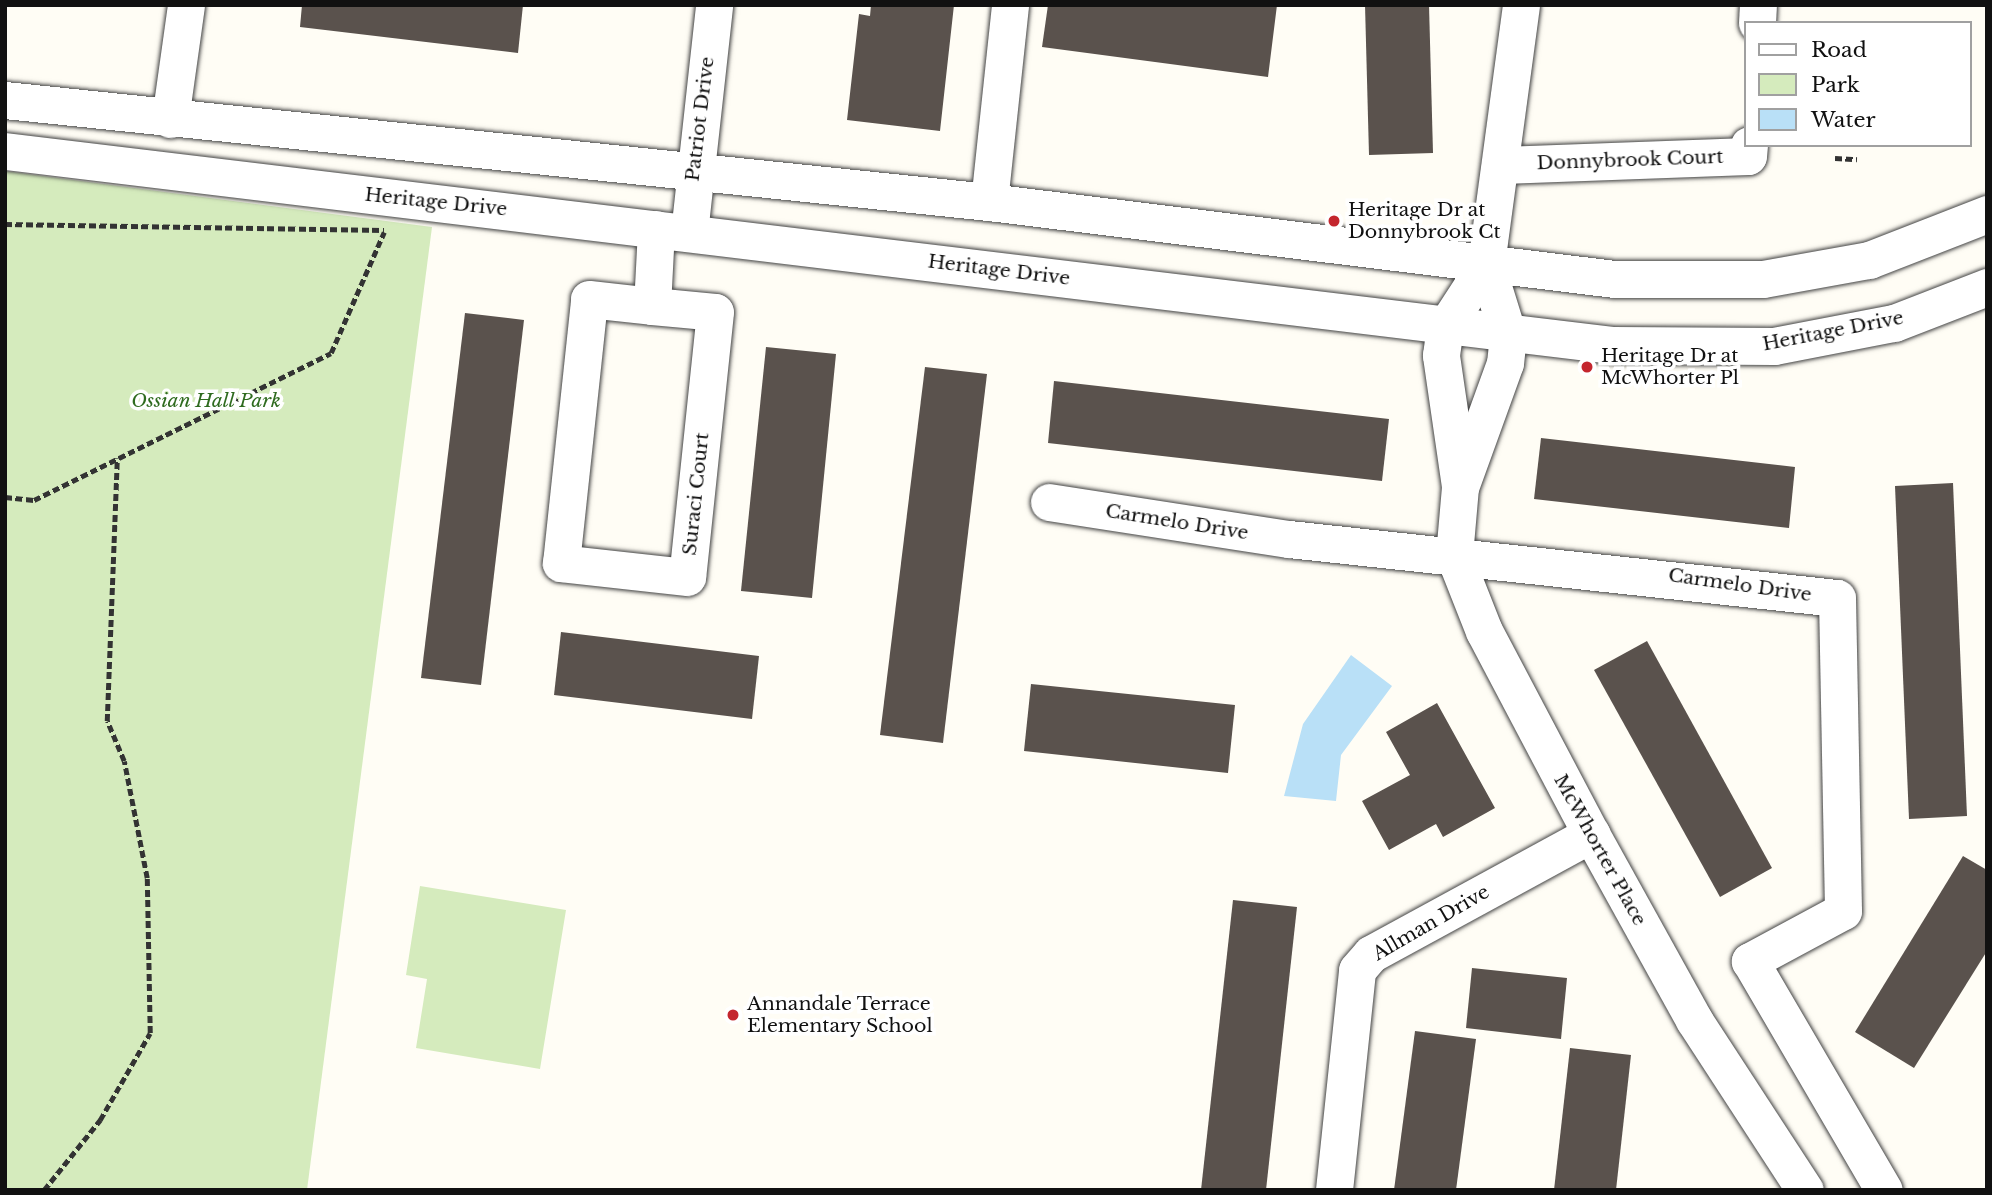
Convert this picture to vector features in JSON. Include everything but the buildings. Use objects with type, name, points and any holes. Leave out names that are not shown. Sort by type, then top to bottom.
[{"type":"street","points":[[170,119],[186,5]]},
{"type":"street","name":"Patriot Drive","points":[[673,231],[693,174],[714,5]]},
{"type":"street","points":[[989,202],[1010,5]]},
{"type":"street","points":[[1486,264],[1502,166],[1521,5]]},
{"type":"street","points":[[5,100],[693,174],[989,202],[1614,279],[1763,279],[1869,260],[1987,214]]},
{"type":"street","name":"Donnybrook Court","points":[[1502,166],[1748,156],[1749,147]]},
{"type":"street","name":"Heritage Drive","points":[[5,151],[386,215],[673,231],[1508,335],[1613,345],[1774,346],[1894,323],[1987,288]]},
{"type":"street","points":[[652,306],[673,231]]},
{"type":"street","name":"McWhorter Place","points":[[1486,264],[1445,327],[1441,355],[1460,487],[1454,555],[1483,631],[1591,834],[1694,1020],[1805,1190]]},
{"type":"street","name":"McWhorter Place","points":[[1460,487],[1501,374],[1508,335],[1486,264]]},
{"type":"street","name":"Suraci Court","points":[[589,299],[652,306],[715,312],[687,577],[561,564],[589,299]]},
{"type":"street","name":"Carmelo Drive","points":[[1049,502],[1289,539],[1837,598],[1843,911],[1750,961],[1884,1190]]},
{"type":"street","name":"Allman Drive","points":[[1334,1190],[1357,970],[1371,954],[1591,834]]},
{"type":"path","points":[[1835,158],[1857,159]]},
{"type":"path","points":[[5,224],[386,215],[331,353],[34,500],[5,497]]},
{"type":"path","points":[[44,1190],[100,1120],[150,1033],[146,878],[124,761],[107,721],[117,458]]},
{"type":"green space","name":"Ossian Hall Park","points":[[5,171],[432,227],[307,1190],[5,1190]]},
{"type":"green space","points":[[420,886],[566,910],[540,1069],[416,1048],[427,979],[406,975]]},
{"type":"water","points":[[1351,655],[1392,686],[1341,755],[1336,801],[1284,796],[1303,724]]},
{"type":"place","name":"Heritage Dr at Donnybrook Ct","points":[[1334,221]]},
{"type":"place","name":"Heritage Dr at McWhorter Pl","points":[[1587,367]]},
{"type":"place","name":"Annandale Terrace Elementary School","points":[[733,1015]]}]
